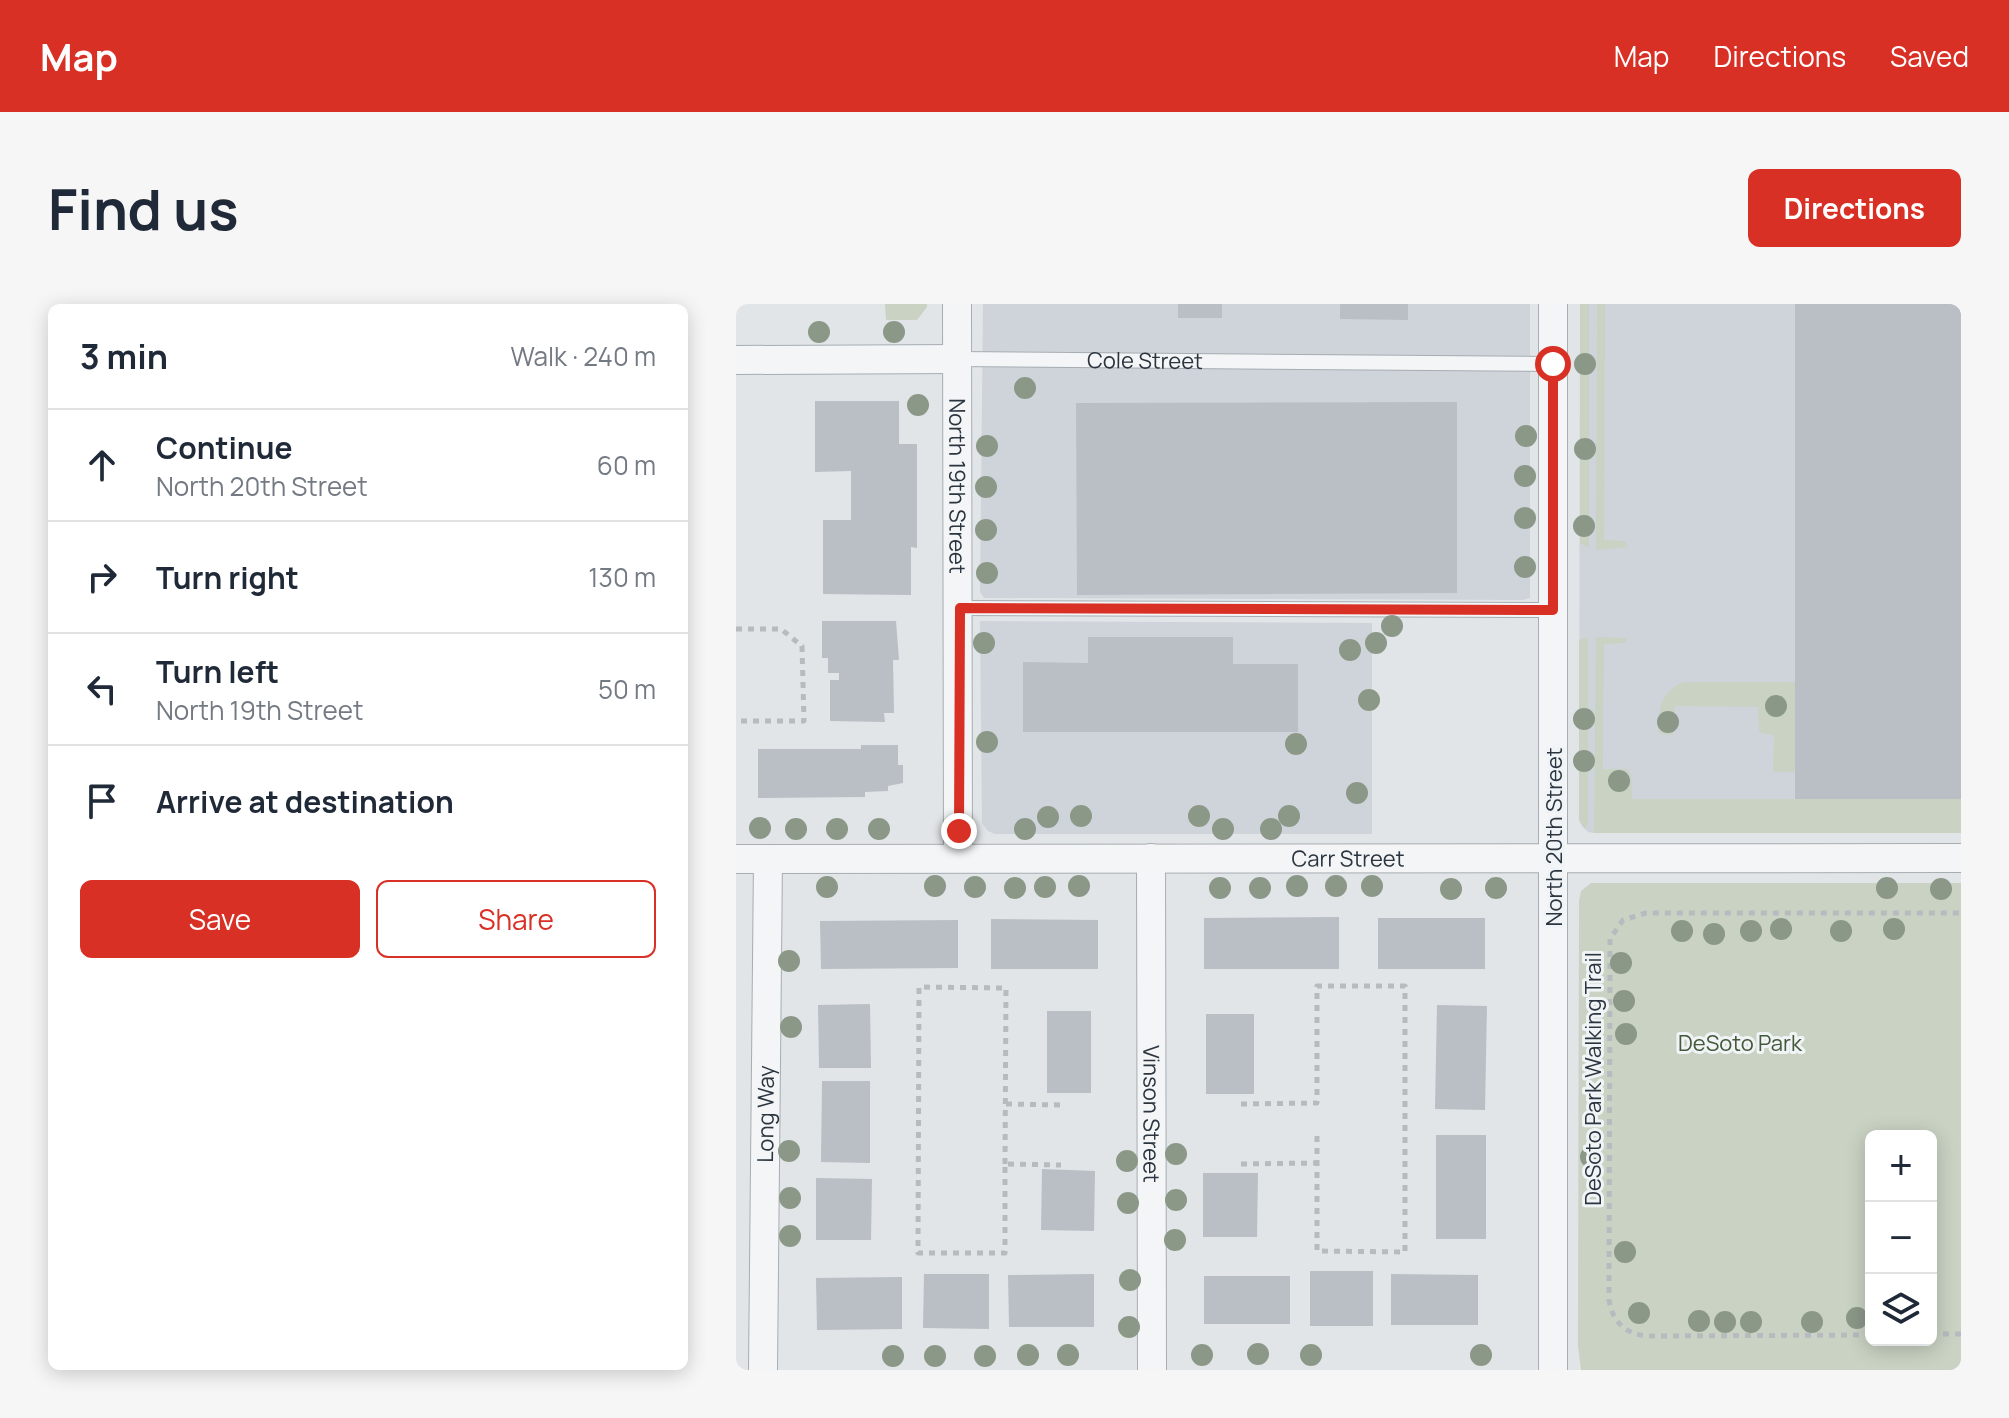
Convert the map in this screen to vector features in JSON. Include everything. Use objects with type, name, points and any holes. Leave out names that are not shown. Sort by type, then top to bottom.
[{"type":"street","name":"North 19th Street","points":[[957,304],[960,608],[958,858]]},
{"type":"street","name":"North 20th Street","points":[[1553,304],[1553,1370]]},
{"type":"street","name":"Cole Street","points":[[736,360],[957,359]]},
{"type":"street","name":"Vinson Street","points":[[1151,858],[1152,1370]]},
{"type":"street","name":"Carr Street","points":[[736,859],[1961,858]]},
{"type":"street","name":"Long Way","points":[[763,1370],[768,859]]},
{"type":"lane","name":"Cole Street","points":[[957,359],[1553,364]]},
{"type":"lane","points":[[960,608],[1553,610]]},
{"type":"path","points":[[736,629],[781,629],[802,646],[804,721],[736,721]]},
{"type":"path","name":"DeSoto Park Walking Trail","points":[[1865,1335],[1646,1336],[1627,1331],[1614,1318],[1609,1300],[1610,939],[1623,920],[1646,913],[1961,913]]},
{"type":"path","points":[[1241,1104],[1317,1103],[1317,986],[1405,986],[1405,1252],[1317,1251],[1317,1134]]},
{"type":"path","points":[[919,987],[1006,988],[1005,1164],[1005,1253],[918,1253],[919,987]]},
{"type":"path","points":[[1006,1104],[1061,1105]]},
{"type":"path","points":[[1241,1164],[1317,1163]]},
{"type":"path","points":[[1005,1164],[1061,1165]]},
{"type":"path","points":[[1937,1334],[1961,1334]]},
{"type":"shaded area","points":[[983,304],[1530,304],[1530,598],[984,598],[980,592]]},
{"type":"shaded area","points":[[1580,304],[1961,304],[1961,833],[1594,833],[1582,826],[1579,820]]},
{"type":"shaded area","points":[[980,621],[1372,623],[1372,834],[995,834],[988,831],[982,823]]},
{"type":"green space","points":[[885,304],[927,304],[927,307],[917,320],[886,320]]},
{"type":"green space","points":[[1580,304],[1589,304],[1589,548],[1580,543]]},
{"type":"green space","points":[[1597,304],[1605,304],[1604,540],[1625,541],[1628,547],[1596,550]]},
{"type":"green space","points":[[1588,637],[1588,824],[1585,829],[1579,820],[1579,640]]},
{"type":"green space","points":[[1596,637],[1627,638],[1625,643],[1604,644],[1603,769],[1627,769],[1631,775],[1632,799],[1961,799],[1961,833],[1594,833]]},
{"type":"green space","points":[[1684,682],[1795,682],[1795,772],[1773,772],[1774,735],[1759,731],[1758,707],[1675,706],[1673,735],[1661,734],[1658,730],[1663,701],[1670,690]]},
{"type":"green space","name":"DeSoto Park","points":[[1591,883],[1961,883],[1961,1370],[1581,1370],[1578,1346],[1581,891]]},
{"type":"building","points":[[1178,304],[1222,304],[1222,318],[1178,318]]},
{"type":"building","points":[[1340,304],[1408,304],[1408,320],[1340,319]]},
{"type":"building","points":[[1795,304],[1961,304],[1961,799],[1795,799]]},
{"type":"building","points":[[815,401],[899,401],[899,444],[917,444],[917,548],[911,547],[911,595],[823,594],[823,520],[851,520],[851,471],[815,472]]},
{"type":"building","points":[[1457,402],[1457,593],[1077,595],[1076,403]]},
{"type":"building","points":[[822,621],[896,621],[899,660],[893,660],[894,713],[884,713],[885,722],[830,721],[830,680],[839,680],[839,673],[828,673],[828,658],[822,658]]},
{"type":"building","points":[[1088,637],[1233,637],[1233,664],[1298,664],[1298,732],[1023,732],[1023,662],[1088,663]]},
{"type":"building","points":[[861,745],[898,745],[898,765],[903,765],[903,783],[888,786],[888,791],[865,792],[865,797],[758,798],[758,749],[861,749]]},
{"type":"building","points":[[1339,917],[1339,969],[1204,969],[1204,918]]},
{"type":"building","points":[[1378,918],[1485,918],[1485,969],[1378,969]]},
{"type":"building","points":[[991,919],[1098,920],[1098,969],[991,969]]},
{"type":"building","points":[[958,920],[958,968],[821,969],[820,921]]},
{"type":"building","points":[[870,1004],[871,1068],[819,1068],[818,1005]]},
{"type":"building","points":[[1437,1005],[1487,1006],[1485,1110],[1435,1109]]},
{"type":"building","points":[[1047,1011],[1091,1011],[1091,1093],[1047,1093]]},
{"type":"building","points":[[1206,1014],[1254,1014],[1254,1094],[1206,1094]]},
{"type":"building","points":[[822,1081],[870,1081],[870,1163],[821,1162]]},
{"type":"building","points":[[1436,1135],[1486,1135],[1486,1239],[1436,1239]]},
{"type":"building","points":[[1042,1169],[1095,1171],[1094,1231],[1041,1230]]},
{"type":"building","points":[[1203,1173],[1258,1173],[1257,1237],[1203,1237]]},
{"type":"building","points":[[816,1178],[872,1179],[871,1240],[816,1240]]},
{"type":"building","points":[[1310,1271],[1373,1271],[1373,1326],[1310,1326]]},
{"type":"building","points":[[924,1274],[989,1274],[989,1329],[923,1328]]},
{"type":"building","points":[[1094,1274],[1094,1327],[1009,1327],[1008,1275]]},
{"type":"building","points":[[1391,1274],[1478,1275],[1478,1325],[1391,1325]]},
{"type":"building","points":[[1204,1276],[1290,1276],[1290,1324],[1204,1324]]},
{"type":"building","points":[[902,1277],[902,1329],[817,1330],[816,1278]]},
{"type":"route","points":[[959,831],[960,608],[1553,610],[1553,364]]}]
